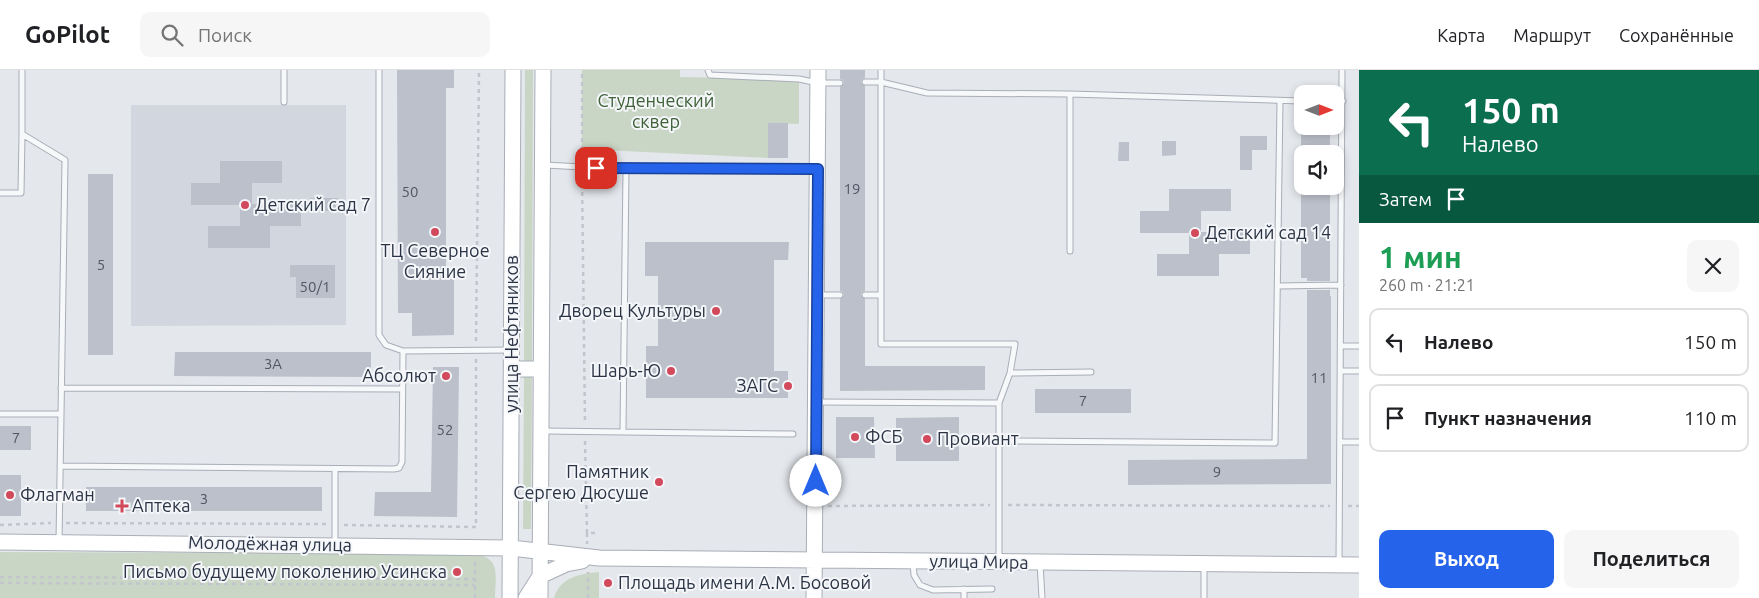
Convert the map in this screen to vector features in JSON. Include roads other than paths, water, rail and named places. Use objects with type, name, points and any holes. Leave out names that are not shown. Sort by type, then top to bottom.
[{"type":"main road","name":"улица Нефтяников","points":[[510,598],[513,70]]},
{"type":"main road","name":"улица Нефтяников","points":[[540,598],[543,70]]},
{"type":"main road","points":[[814,598],[818,77]]},
{"type":"main road","points":[[512,369],[541,369]]},
{"type":"main road","name":"Молодёжная улица","points":[[0,542],[335,545],[511,548],[540,551]]},
{"type":"main road","name":"улица Мира","points":[[540,551],[599,558],[1359,565]]},
{"type":"main road","name":"улица Мира","points":[[540,576],[566,564],[599,558]]},
{"type":"main road","points":[[526,598],[540,576]]},
{"type":"lane","points":[[0,193],[21,193],[22,70]]},
{"type":"lane","points":[[284,70],[284,102]]},
{"type":"lane","points":[[379,70],[379,335],[386,345],[403,351],[512,350]]},
{"type":"lane","points":[[708,70],[710,75],[799,79],[818,77],[840,82]]},
{"type":"lane","points":[[881,70],[881,344],[1015,344],[1010,373],[999,403],[999,562]]},
{"type":"lane","points":[[1342,70],[1342,85]]},
{"type":"lane","points":[[864,82],[881,82],[927,94],[1070,94],[1294,101]]},
{"type":"lane","points":[[1070,94],[1070,251]]},
{"type":"lane","points":[[999,441],[1275,444],[1280,101]]},
{"type":"lane","points":[[22,134],[65,160],[59,543]]},
{"type":"lane","points":[[1339,565],[1343,135]]},
{"type":"lane","points":[[542,165],[626,168],[818,169]]},
{"type":"lane","points":[[623,431],[626,168]]},
{"type":"lane","points":[[1278,286],[1341,285]]},
{"type":"lane","points":[[816,295],[840,295]]},
{"type":"lane","points":[[865,295],[880,295]]},
{"type":"lane","points":[[1342,346],[1359,346]]},
{"type":"lane","points":[[60,466],[399,468],[402,462],[403,351]]},
{"type":"lane","points":[[1342,371],[1359,371]]},
{"type":"lane","points":[[1010,373],[1091,372]]},
{"type":"lane","points":[[61,388],[402,389]]},
{"type":"lane","points":[[816,402],[999,403]]},
{"type":"lane","points":[[0,414],[61,414]]},
{"type":"lane","points":[[541,430],[793,434]]},
{"type":"lane","points":[[1340,442],[1359,442]]},
{"type":"lane","points":[[335,469],[335,545]]},
{"type":"lane","points":[[913,561],[914,575],[920,585],[933,590],[992,589]]},
{"type":"lane","points":[[1040,562],[1042,598]]},
{"type":"lane","points":[[1204,564],[1204,598]]},
{"type":"lane","points":[[964,589],[964,598]]},
{"type":"place","name":"Детский сад 7","points":[[245,205]]},
{"type":"place","name":"ТЦ Северное Сияние","points":[[435,232]]},
{"type":"place","name":"Детский сад 14","points":[[1195,233]]},
{"type":"place","name":"Дворец Культуры","points":[[716,311]]},
{"type":"place","name":"Шарь-Ю","points":[[671,371]]},
{"type":"place","name":"Абсолют","points":[[446,376]]},
{"type":"place","name":"ЗАГС","points":[[788,386]]},
{"type":"place","name":"ФСБ","points":[[855,437]]},
{"type":"place","name":"Провиант","points":[[927,439]]},
{"type":"place","name":"Памятник Сергею Дюсуше","points":[[659,482]]},
{"type":"place","name":"Флагман","points":[[10,495]]},
{"type":"place","name":"Аптека","points":[[122,506]]},
{"type":"place","name":"Письмо будущему поколению Усинска","points":[[457,572]]},
{"type":"place","name":"Площадь имени А.М. Босовой","points":[[608,583]]},
{"type":"park label","name":"Студенческий сквер","points":[[656,111]]}]
